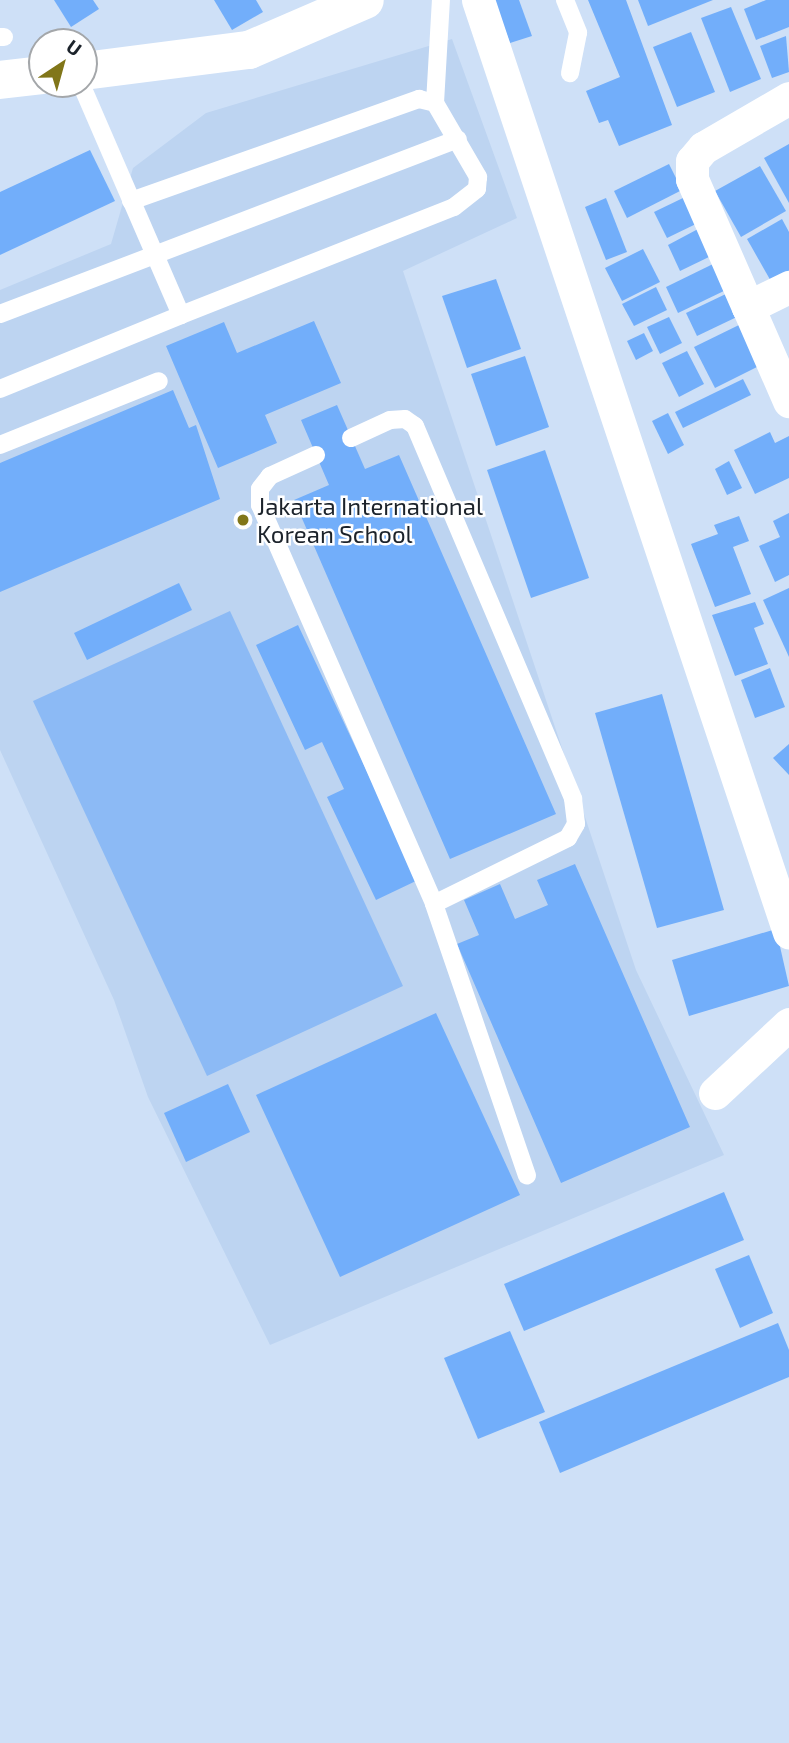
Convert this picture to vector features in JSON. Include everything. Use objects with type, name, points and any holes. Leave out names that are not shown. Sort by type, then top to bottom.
[{"type":"street","points":[[478,0],[789,932]]},
{"type":"street","points":[[98,69],[249,50],[362,1]]},
{"type":"street","points":[[0,80],[28,77]]},
{"type":"street","points":[[789,98],[703,148],[692,162],[692,179],[789,401]]},
{"type":"street","points":[[748,307],[787,293]]},
{"type":"street","points":[[715,1093],[789,1024]]},
{"type":"lane","points":[[0,389],[468,199],[478,177],[435,103],[441,0]]},
{"type":"lane","points":[[565,0],[578,33],[570,73]]},
{"type":"lane","points":[[87,98],[181,315]]},
{"type":"lane","points":[[131,201],[402,101],[435,103]]},
{"type":"lane","points":[[0,314],[156,258],[458,139]]},
{"type":"lane","points":[[0,445],[159,382]]},
{"type":"lane","points":[[351,438],[390,420],[405,419],[415,426],[573,799],[576,824],[568,838],[434,904]]},
{"type":"lane","points":[[316,455],[270,476],[260,489],[260,505],[434,904],[527,1176]]},
{"type":"shaded area","name":"Jakarta International Korean School","points":[[452,39],[517,218],[403,271],[636,970],[724,1155],[270,1345],[148,1097],[114,1000],[0,750],[0,290],[111,244],[133,168],[206,113]]},
{"type":"shaded area","points":[[230,611],[403,986],[207,1076],[33,701]]},
{"type":"building","points":[[54,0],[93,0],[99,9],[71,27]]},
{"type":"building","points":[[214,0],[256,0],[263,12],[232,30]]},
{"type":"building","points":[[494,0],[519,0],[532,36],[510,43]]},
{"type":"building","points":[[588,0],[626,0],[672,125],[619,146],[608,120],[599,123],[586,91],[620,77]]},
{"type":"building","points":[[638,0],[713,0],[648,26]]},
{"type":"building","points":[[766,0],[789,0],[789,27],[756,40],[744,9]]},
{"type":"building","points":[[731,7],[761,79],[730,92],[701,18]]},
{"type":"building","points":[[691,32],[715,92],[677,107],[653,47]]},
{"type":"building","points":[[786,36],[789,72],[772,78],[760,46]]},
{"type":"building","points":[[789,144],[789,203],[764,158]]},
{"type":"building","points":[[90,150],[115,201],[0,255],[0,192]]},
{"type":"building","points":[[669,164],[682,190],[627,218],[614,191]]},
{"type":"building","points":[[760,166],[786,211],[741,237],[715,191]]},
{"type":"building","points":[[685,197],[698,223],[667,238],[654,212]]},
{"type":"building","points":[[606,198],[627,252],[606,260],[585,207]]},
{"type":"building","points":[[782,219],[789,232],[789,273],[772,283],[747,239]]},
{"type":"building","points":[[698,229],[711,256],[680,271],[668,245]]},
{"type":"building","points":[[643,249],[660,282],[622,301],[605,268]]},
{"type":"building","points":[[713,264],[726,290],[678,313],[666,287]]},
{"type":"building","points":[[496,279],[521,349],[467,368],[442,296]]},
{"type":"building","points":[[656,287],[667,310],[634,326],[622,304]]},
{"type":"building","points":[[730,292],[741,315],[697,336],[686,313]]},
{"type":"building","points":[[669,317],[682,343],[660,354],[647,327]]},
{"type":"building","points":[[314,321],[341,383],[265,415],[277,443],[218,468],[166,346],[224,322],[237,353]]},
{"type":"building","points":[[741,324],[761,365],[715,388],[694,347]]},
{"type":"building","points":[[644,333],[653,351],[636,360],[627,341]]},
{"type":"building","points":[[687,351],[704,384],[679,397],[662,363]]},
{"type":"building","points":[[525,356],[549,427],[496,446],[471,374]]},
{"type":"building","points":[[743,379],[751,395],[683,428],[675,412]]},
{"type":"building","points":[[173,390],[189,428],[196,425],[220,499],[0,592],[0,463]]},
{"type":"building","points":[[337,405],[365,469],[399,455],[556,814],[450,859],[294,500],[329,485],[301,420]]},
{"type":"building","points":[[668,413],[684,445],[668,454],[652,421]]},
{"type":"building","points":[[770,432],[775,443],[789,436],[789,478],[755,494],[734,450]]},
{"type":"building","points":[[545,450],[589,578],[531,598],[487,470]]},
{"type":"building","points":[[729,461],[742,488],[727,495],[715,469]]},
{"type":"building","points":[[789,513],[789,575],[775,582],[759,546],[780,537],[773,521]]},
{"type":"building","points":[[739,516],[749,541],[733,547],[751,594],[715,607],[691,544],[718,534],[714,525]]},
{"type":"building","points":[[179,583],[192,610],[87,660],[74,633]]},
{"type":"building","points":[[789,588],[789,657],[763,600]]},
{"type":"building","points":[[755,602],[764,624],[754,628],[768,664],[735,676],[712,615]]},
{"type":"building","points":[[298,625],[418,880],[376,900],[327,797],[344,789],[322,742],[305,750],[256,645]]},
{"type":"building","points":[[770,668],[785,707],[755,718],[741,680]]},
{"type":"building","points":[[662,694],[724,910],[657,928],[595,713]]},
{"type":"building","points":[[789,744],[789,775],[773,758]]},
{"type":"building","points":[[575,864],[690,1127],[561,1183],[457,944],[479,935],[464,900],[500,884],[515,919],[548,905],[537,880]]},
{"type":"building","points":[[776,929],[789,986],[689,1016],[672,960]]},
{"type":"building","points":[[436,1013],[520,1195],[340,1277],[256,1095]]},
{"type":"building","points":[[228,1084],[250,1132],[186,1162],[164,1113]]},
{"type":"building","points":[[724,1192],[744,1240],[524,1331],[504,1284]]},
{"type":"building","points":[[749,1255],[773,1313],[740,1328],[715,1269]]},
{"type":"building","points":[[778,1323],[789,1350],[789,1377],[560,1473],[539,1422]]},
{"type":"building","points":[[510,1331],[545,1412],[478,1439],[444,1358]]},
{"type":"place","name":"Jakarta International Korean School","points":[[243,520]]}]
